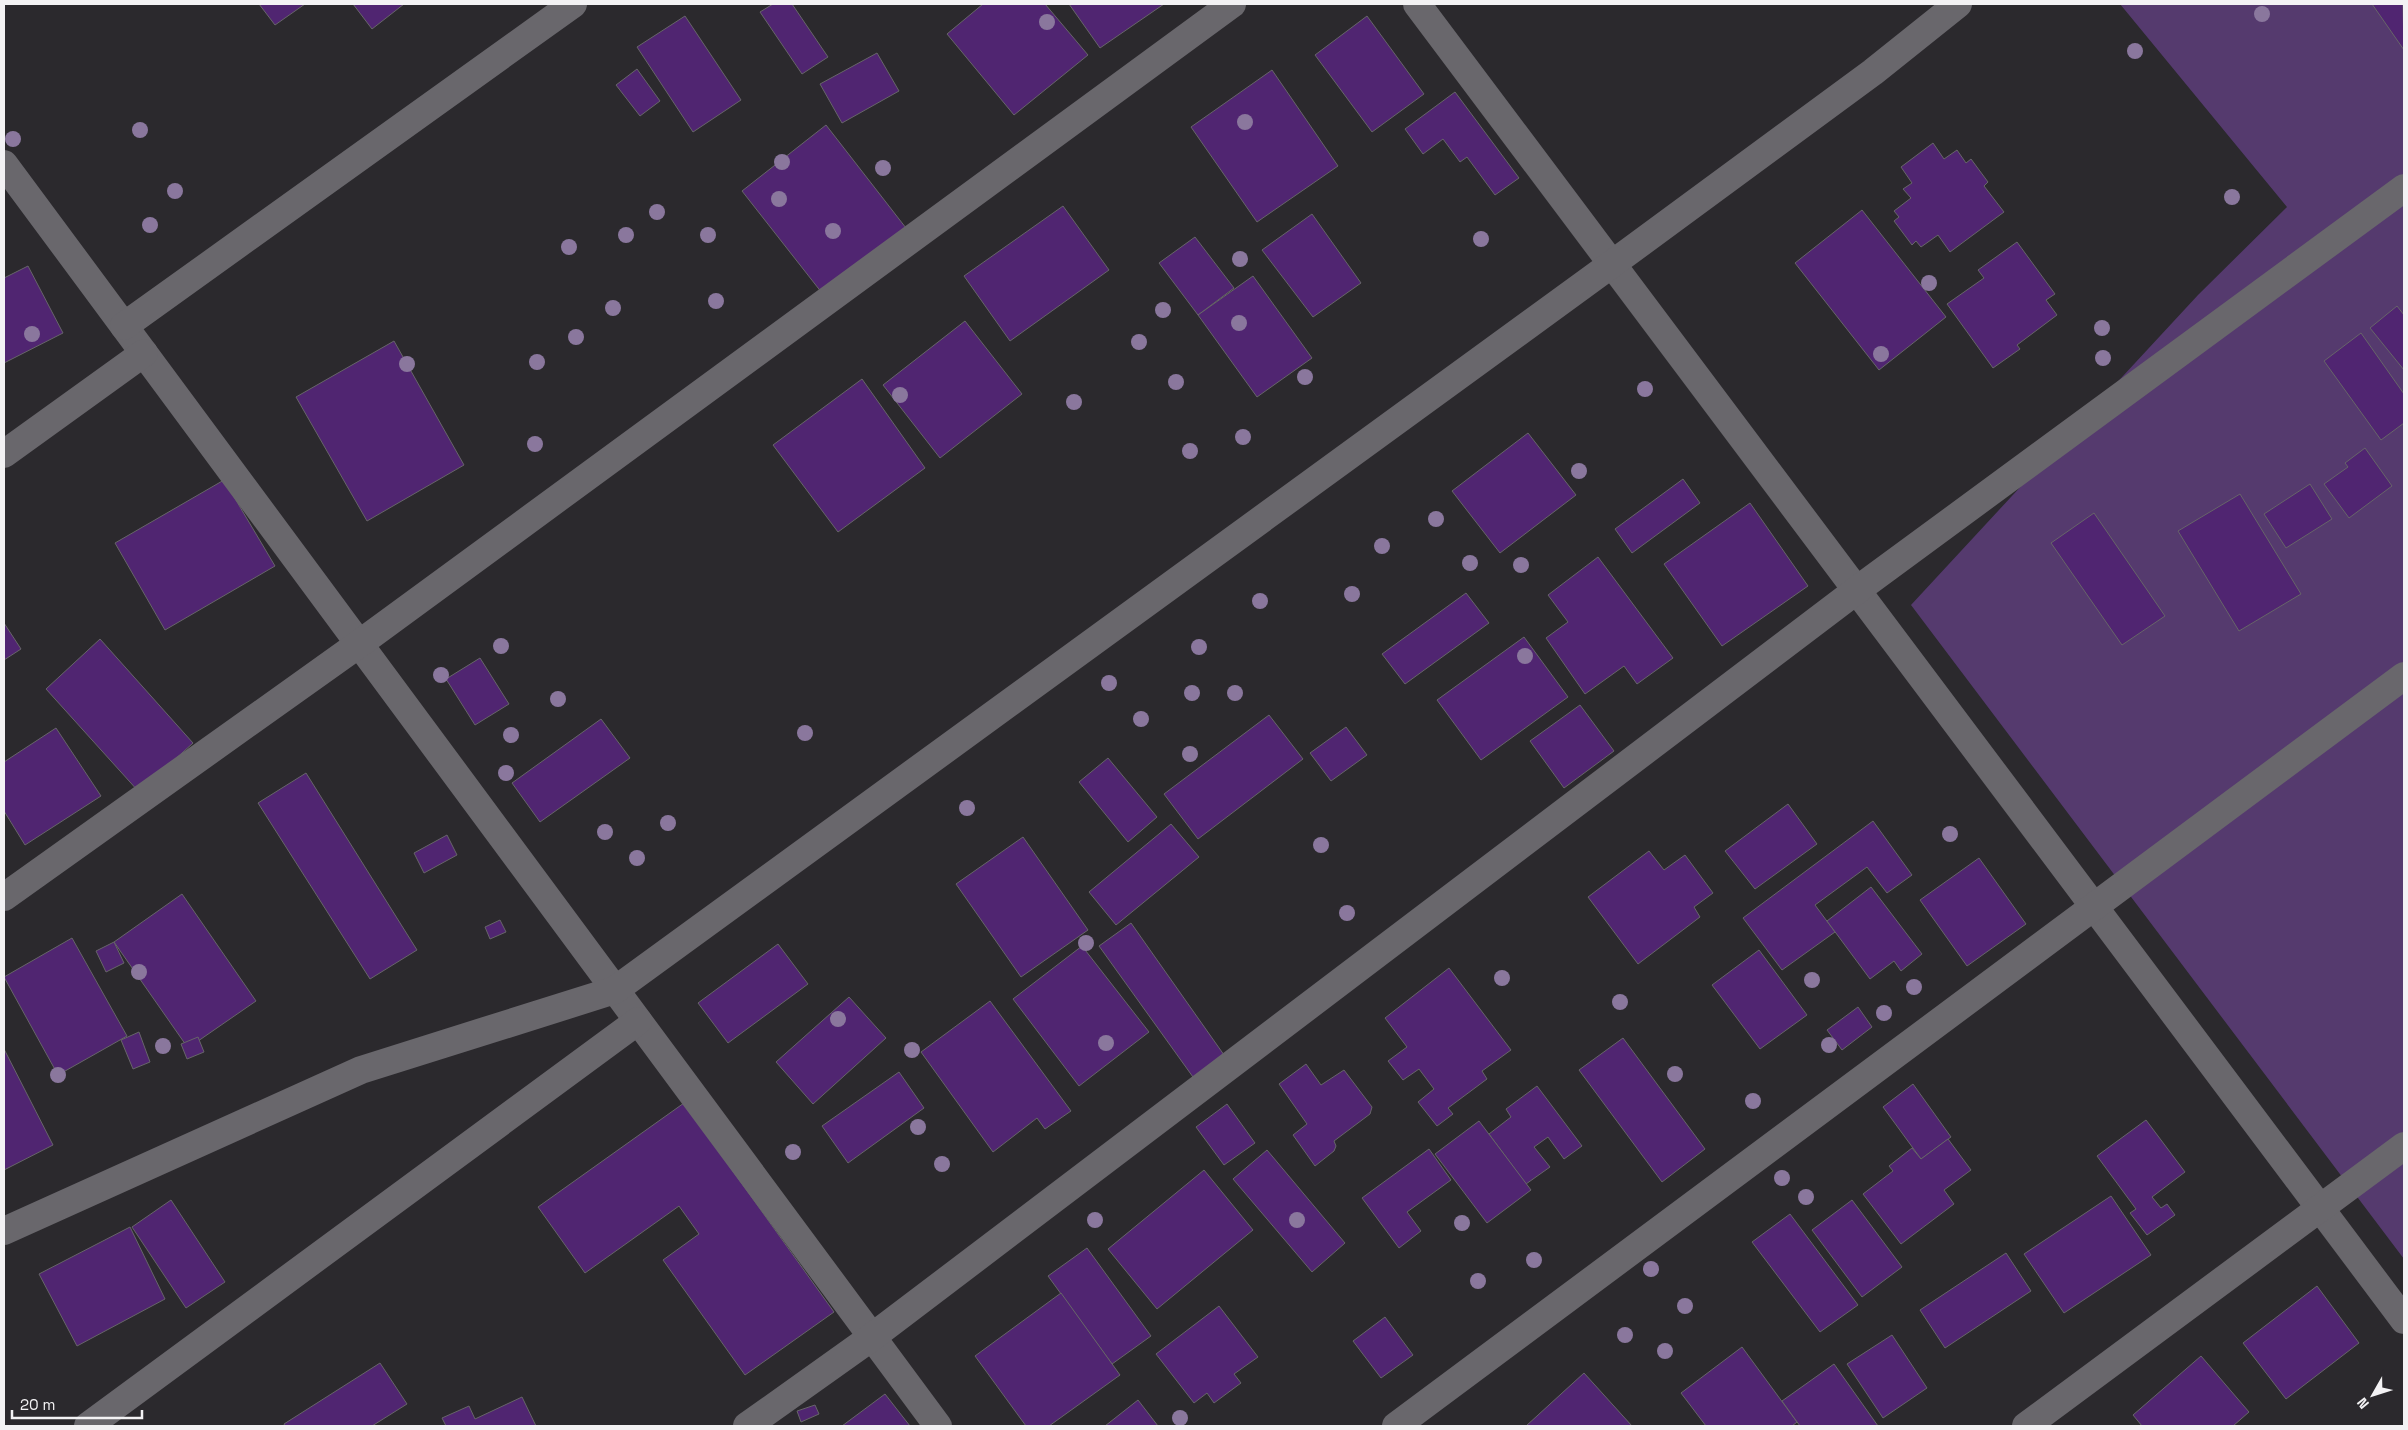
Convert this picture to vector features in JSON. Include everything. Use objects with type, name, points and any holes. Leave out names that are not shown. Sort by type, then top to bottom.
[{"type":"street","points":[[124,326],[573,4]]},
{"type":"street","points":[[4,897],[358,644],[1232,4]]},
{"type":"street","points":[[1417,4],[2404,1320]]},
{"type":"street","points":[[4,1231],[361,1070],[615,990],[1612,264],[1873,72],[1958,4]]},
{"type":"street","points":[[4,164],[938,1426]]},
{"type":"street","points":[[747,1426],[872,1337],[1856,590],[2404,188]]},
{"type":"street","points":[[4,454],[144,353]]},
{"type":"street","points":[[1396,1426],[2404,676]]},
{"type":"street","points":[[88,1426],[638,1021]]},
{"type":"street","points":[[2026,1426],[2404,1146]]},
{"type":"shaded area","points":[[2120,4],[2404,4],[2404,1259],[1911,605],[2198,295],[2287,207]]},
{"type":"building","points":[[259,4],[305,4],[275,25]]},
{"type":"building","points":[[353,4],[404,4],[372,29]]},
{"type":"building","points":[[773,4],[792,4],[828,57],[802,74],[760,12]]},
{"type":"building","points":[[983,4],[1045,4],[1088,55],[1014,115],[947,34]]},
{"type":"building","points":[[1069,4],[1164,4],[1100,48]]},
{"type":"building","points":[[2372,4],[2403,4],[2404,50]]},
{"type":"building","points":[[685,16],[741,100],[693,132],[637,47]]},
{"type":"building","points":[[1367,16],[1424,94],[1372,132],[1315,55]]},
{"type":"building","points":[[877,53],[899,91],[842,123],[820,84]]},
{"type":"building","points":[[637,69],[660,101],[640,116],[616,85]]},
{"type":"building","points":[[1272,70],[1338,166],[1257,222],[1191,127]]},
{"type":"building","points":[[1455,92],[1519,178],[1495,195],[1467,157],[1460,162],[1443,139],[1423,154],[1405,129]]},
{"type":"building","points":[[826,125],[906,228],[822,293],[742,191]]},
{"type":"building","points":[[1933,143],[1944,159],[1957,150],[1966,163],[1971,159],[1988,182],[1984,186],[2004,212],[1950,252],[1938,235],[1921,247],[1916,241],[1912,245],[1894,221],[1899,217],[1894,211],[1911,198],[1903,189],[1912,183],[1901,167]]},
{"type":"building","points":[[1063,206],[1109,270],[1010,341],[964,276]]},
{"type":"building","points":[[1862,210],[1946,317],[1879,370],[1795,263]]},
{"type":"building","points":[[1312,214],[1361,283],[1313,317],[1262,250]]},
{"type":"building","points":[[1195,237],[1234,288],[1198,315],[1159,263]]},
{"type":"building","points":[[2017,242],[2055,294],[2046,300],[2057,315],[2017,345],[2020,349],[1993,368],[1947,304],[1984,278],[1978,270]]},
{"type":"building","points":[[28,266],[63,333],[4,363],[4,278]]},
{"type":"building","points":[[1253,276],[1312,358],[1257,397],[1198,315]]},
{"type":"building","points":[[2397,306],[2404,315],[2404,370],[2370,328]]},
{"type":"building","points":[[965,321],[1022,394],[940,458],[883,385]]},
{"type":"building","points":[[2361,333],[2404,394],[2404,423],[2381,440],[2324,361]]},
{"type":"building","points":[[394,341],[464,465],[367,521],[296,397]]},
{"type":"building","points":[[862,379],[925,468],[838,532],[773,445]]},
{"type":"building","points":[[1528,433],[1576,495],[1500,553],[1452,491]]},
{"type":"building","points":[[2365,448],[2392,486],[2349,518],[2324,484],[2348,467],[2345,463]]},
{"type":"building","points":[[1683,479],[1700,503],[1632,553],[1615,529]]},
{"type":"building","points":[[224,480],[275,566],[165,630],[115,543]]},
{"type":"building","points":[[2310,484],[2332,519],[2286,548],[2264,514]]},
{"type":"building","points":[[2240,494],[2301,594],[2239,631],[2178,531]]},
{"type":"building","points":[[1750,503],[1808,586],[1722,646],[1664,564]]},
{"type":"building","points":[[2094,513],[2165,616],[2122,645],[2051,543]]},
{"type":"building","points":[[1598,557],[1673,658],[1637,684],[1624,666],[1585,694],[1546,638],[1568,622],[1548,595]]},
{"type":"building","points":[[1466,593],[1489,623],[1405,684],[1382,654]]},
{"type":"building","points":[[4,623],[21,649],[4,660]]},
{"type":"building","points":[[1524,637],[1568,697],[1481,760],[1437,700]]},
{"type":"building","points":[[100,639],[193,743],[139,792],[46,689]]},
{"type":"building","points":[[480,658],[509,704],[475,725],[446,679]]},
{"type":"building","points":[[1580,705],[1614,751],[1564,788],[1530,741]]},
{"type":"building","points":[[1269,715],[1303,759],[1198,839],[1164,794]]},
{"type":"building","points":[[601,719],[630,758],[540,822],[512,783]]},
{"type":"building","points":[[1346,727],[1367,755],[1331,781],[1310,753]]},
{"type":"building","points":[[56,728],[101,796],[25,845],[4,811],[4,762]]},
{"type":"building","points":[[1108,758],[1157,817],[1128,842],[1079,782]]},
{"type":"building","points":[[306,773],[417,950],[370,979],[258,803]]},
{"type":"building","points":[[1788,804],[1817,844],[1755,889],[1725,851]]},
{"type":"building","points":[[1873,821],[1912,875],[1887,893],[1867,867],[1815,905],[1835,932],[1782,970],[1743,918]]},
{"type":"building","points":[[1171,824],[1199,857],[1116,925],[1089,892]]},
{"type":"building","points":[[447,835],[457,855],[424,873],[414,853]]},
{"type":"building","points":[[1023,837],[1088,930],[1021,977],[956,884]]},
{"type":"building","points":[[1649,851],[1664,870],[1685,855],[1713,893],[1694,907],[1700,917],[1638,964],[1588,897]]},
{"type":"building","points":[[1979,858],[2026,924],[1967,966],[1920,900]]},
{"type":"building","points":[[1871,887],[1922,954],[1901,971],[1894,961],[1870,979],[1827,921]]},
{"type":"building","points":[[182,894],[256,1001],[188,1048],[114,942]]},
{"type":"building","points":[[500,920],[506,932],[490,939],[485,927]]},
{"type":"building","points":[[1131,923],[1229,1062],[1198,1084],[1099,946]]},
{"type":"building","points":[[72,938],[127,1036],[58,1075],[4,977]]},
{"type":"building","points":[[114,942],[124,963],[106,972],[96,951]]},
{"type":"building","points":[[778,944],[808,984],[728,1043],[698,1003]]},
{"type":"building","points":[[1082,946],[1149,1032],[1079,1086],[1013,999]]},
{"type":"building","points":[[1759,950],[1807,1015],[1760,1049],[1712,985]]},
{"type":"building","points":[[1449,968],[1511,1050],[1482,1071],[1487,1079],[1448,1108],[1453,1114],[1437,1126],[1418,1102],[1434,1089],[1419,1069],[1403,1080],[1388,1061],[1407,1047],[1385,1018]]},
{"type":"building","points":[[849,997],[886,1038],[813,1104],[776,1062]]},
{"type":"building","points":[[990,1001],[1071,1111],[1045,1129],[1037,1118],[993,1152],[921,1052]]},
{"type":"building","points":[[1858,1007],[1872,1027],[1842,1050],[1827,1030]]},
{"type":"building","points":[[139,1032],[150,1062],[133,1069],[121,1040]]},
{"type":"building","points":[[198,1037],[204,1052],[187,1059],[181,1044]]},
{"type":"building","points":[[1623,1038],[1705,1149],[1662,1182],[1579,1070]]},
{"type":"building","points":[[4,1049],[53,1145],[4,1170]]},
{"type":"building","points":[[1306,1064],[1321,1085],[1344,1070],[1372,1107],[1370,1114],[1334,1141],[1336,1146],[1334,1151],[1315,1166],[1293,1135],[1307,1124],[1279,1084]]},
{"type":"building","points":[[899,1072],[924,1108],[848,1163],[822,1126]]},
{"type":"building","points":[[1913,1084],[1951,1137],[1921,1159],[1883,1107]]},
{"type":"building","points":[[1537,1086],[1582,1146],[1564,1159],[1548,1137],[1534,1147],[1550,1167],[1526,1184],[1489,1134],[1511,1117],[1506,1109]]},
{"type":"building","points":[[684,1103],[834,1312],[745,1375],[663,1260],[699,1234],[679,1206],[585,1273],[538,1207]]},
{"type":"building","points":[[1227,1104],[1255,1143],[1224,1165],[1196,1127]]},
{"type":"building","points":[[2146,1120],[2185,1172],[2152,1197],[2161,1208],[2167,1204],[2175,1215],[2147,1235],[2130,1213],[2136,1209],[2097,1156]]},
{"type":"building","points":[[1479,1121],[1531,1190],[1487,1223],[1435,1154]]},
{"type":"building","points":[[1948,1139],[1971,1170],[1944,1190],[1954,1204],[1901,1244],[1863,1194],[1893,1171],[1889,1166],[1912,1148],[1921,1159]]},
{"type":"building","points":[[1429,1149],[1451,1180],[1407,1212],[1421,1231],[1399,1248],[1362,1198]]},
{"type":"building","points":[[1267,1150],[1345,1243],[1312,1272],[1233,1179]]},
{"type":"building","points":[[1204,1170],[1253,1230],[1157,1309],[1108,1249]]},
{"type":"building","points":[[2111,1196],[2151,1255],[2064,1313],[2024,1254]]},
{"type":"building","points":[[171,1200],[225,1282],[186,1308],[132,1227]]},
{"type":"building","points":[[1852,1200],[1902,1267],[1862,1297],[1812,1230]]},
{"type":"building","points":[[1790,1214],[1858,1305],[1820,1332],[1752,1242]]},
{"type":"building","points":[[130,1227],[165,1299],[77,1346],[39,1274]]},
{"type":"building","points":[[1087,1248],[1151,1336],[1112,1364],[1048,1276]]},
{"type":"building","points":[[2006,1253],[2031,1291],[1945,1348],[1920,1310]]},
{"type":"building","points":[[2317,1286],[2359,1343],[2286,1399],[2243,1343]]},
{"type":"building","points":[[1061,1293],[1120,1375],[1049,1426],[1026,1426],[975,1356]]},
{"type":"building","points":[[1219,1306],[1258,1357],[1234,1374],[1241,1383],[1214,1403],[1207,1393],[1194,1403],[1156,1354]]},
{"type":"building","points":[[1385,1317],[1413,1355],[1381,1378],[1353,1341]]},
{"type":"building","points":[[1892,1335],[1927,1388],[1883,1418],[1847,1364]]},
{"type":"building","points":[[1742,1347],[1797,1422],[1792,1426],[1706,1426],[1681,1393]]},
{"type":"building","points":[[2201,1356],[2249,1412],[2233,1426],[2142,1426],[2133,1415]]},
{"type":"building","points":[[380,1363],[407,1404],[372,1426],[285,1426],[284,1424]]},
{"type":"building","points":[[1834,1364],[1878,1426],[1800,1426],[1782,1401]]},
{"type":"building","points":[[1584,1373],[1632,1426],[1526,1426]]},
{"type":"building","points":[[885,1394],[910,1426],[842,1426]]},
{"type":"building","points":[[522,1397],[536,1426],[446,1426],[442,1418],[469,1406],[475,1419]]},
{"type":"building","points":[[1138,1400],[1158,1426],[1105,1426]]},
{"type":"building","points":[[815,1405],[819,1414],[801,1422],[797,1411]]}]
